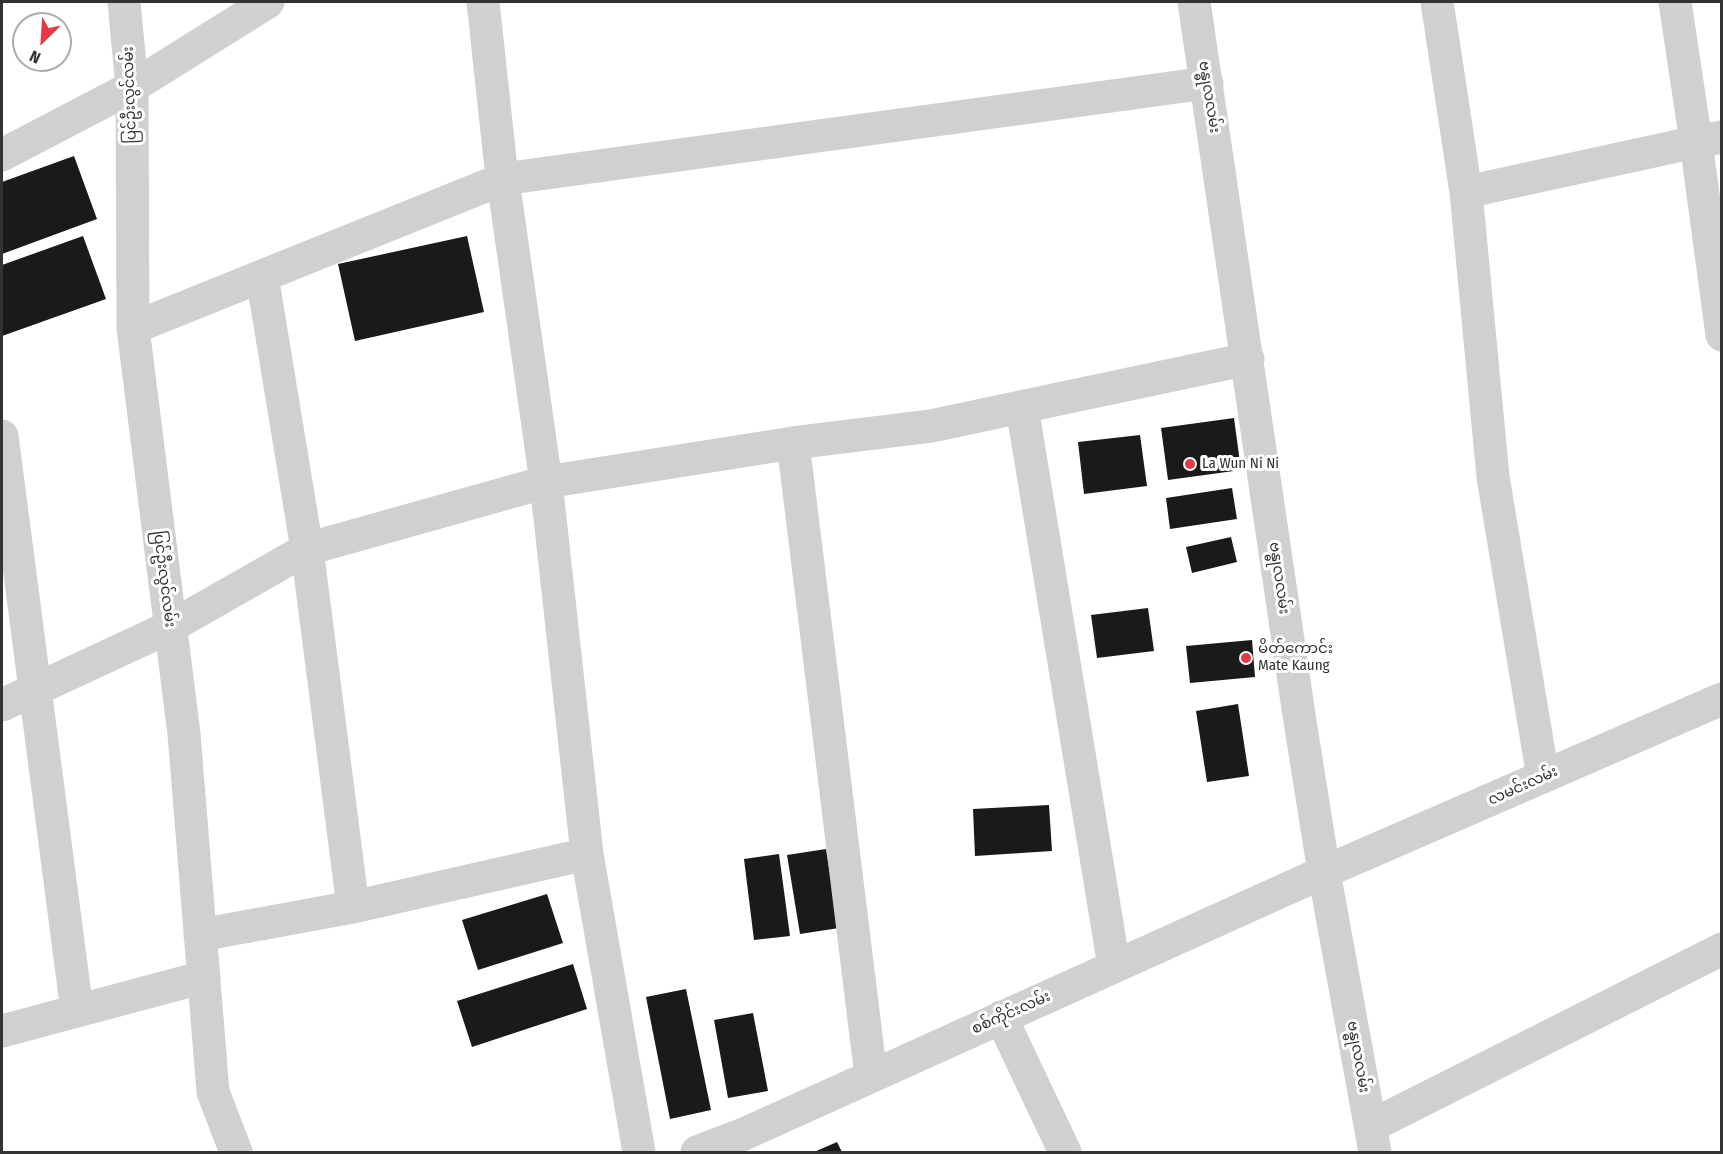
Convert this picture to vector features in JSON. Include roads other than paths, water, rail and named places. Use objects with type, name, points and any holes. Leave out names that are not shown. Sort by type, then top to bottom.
[{"type":"street","name":"ပြင်ဦးလွင်လမ်း","points":[[124,2],[132,87],[133,328],[184,734],[213,1092],[236,1152]]},
{"type":"street","points":[[2,155],[132,87],[268,2]]},
{"type":"street","points":[[483,2],[503,179],[546,482],[587,854],[639,1152]]},
{"type":"street","name":"ဗန္ဓုလလမ်း","points":[[1194,2],[1297,703],[1324,872],[1373,1139]]},
{"type":"street","points":[[1437,2],[1466,192],[1493,477],[1543,777]]},
{"type":"street","points":[[1675,2],[1709,140],[1722,334]]},
{"type":"street","points":[[133,328],[503,179],[1207,83]]},
{"type":"street","points":[[1466,192],[1709,140]]},
{"type":"street","points":[[262,276],[307,549],[353,907]]},
{"type":"street","points":[[2,705],[170,627],[307,549],[546,482],[793,444],[931,426],[1248,360]]},
{"type":"street","points":[[1022,407],[1114,966]]},
{"type":"street","points":[[2,436],[77,1011]]},
{"type":"street","points":[[793,444],[871,1076]]},
{"type":"street","name":"လမင်းလမ်း","points":[[1324,872],[1722,699]]},
{"type":"street","points":[[200,935],[353,907],[587,854]]},
{"type":"street","name":"စစ်ကိုင်းလမ်း","points":[[697,1152],[744,1134],[1324,872]]},
{"type":"street","points":[[1373,1139],[1722,949]]},
{"type":"street","points":[[2,1030],[204,976]]},
{"type":"street","points":[[1000,1017],[1065,1152]]},
{"type":"place","name":"La Wun Ni Ni","points":[[1190,464]]},
{"type":"place","name":"မိတ်ကောင်း Mate Kaung","points":[[1246,658]]}]
